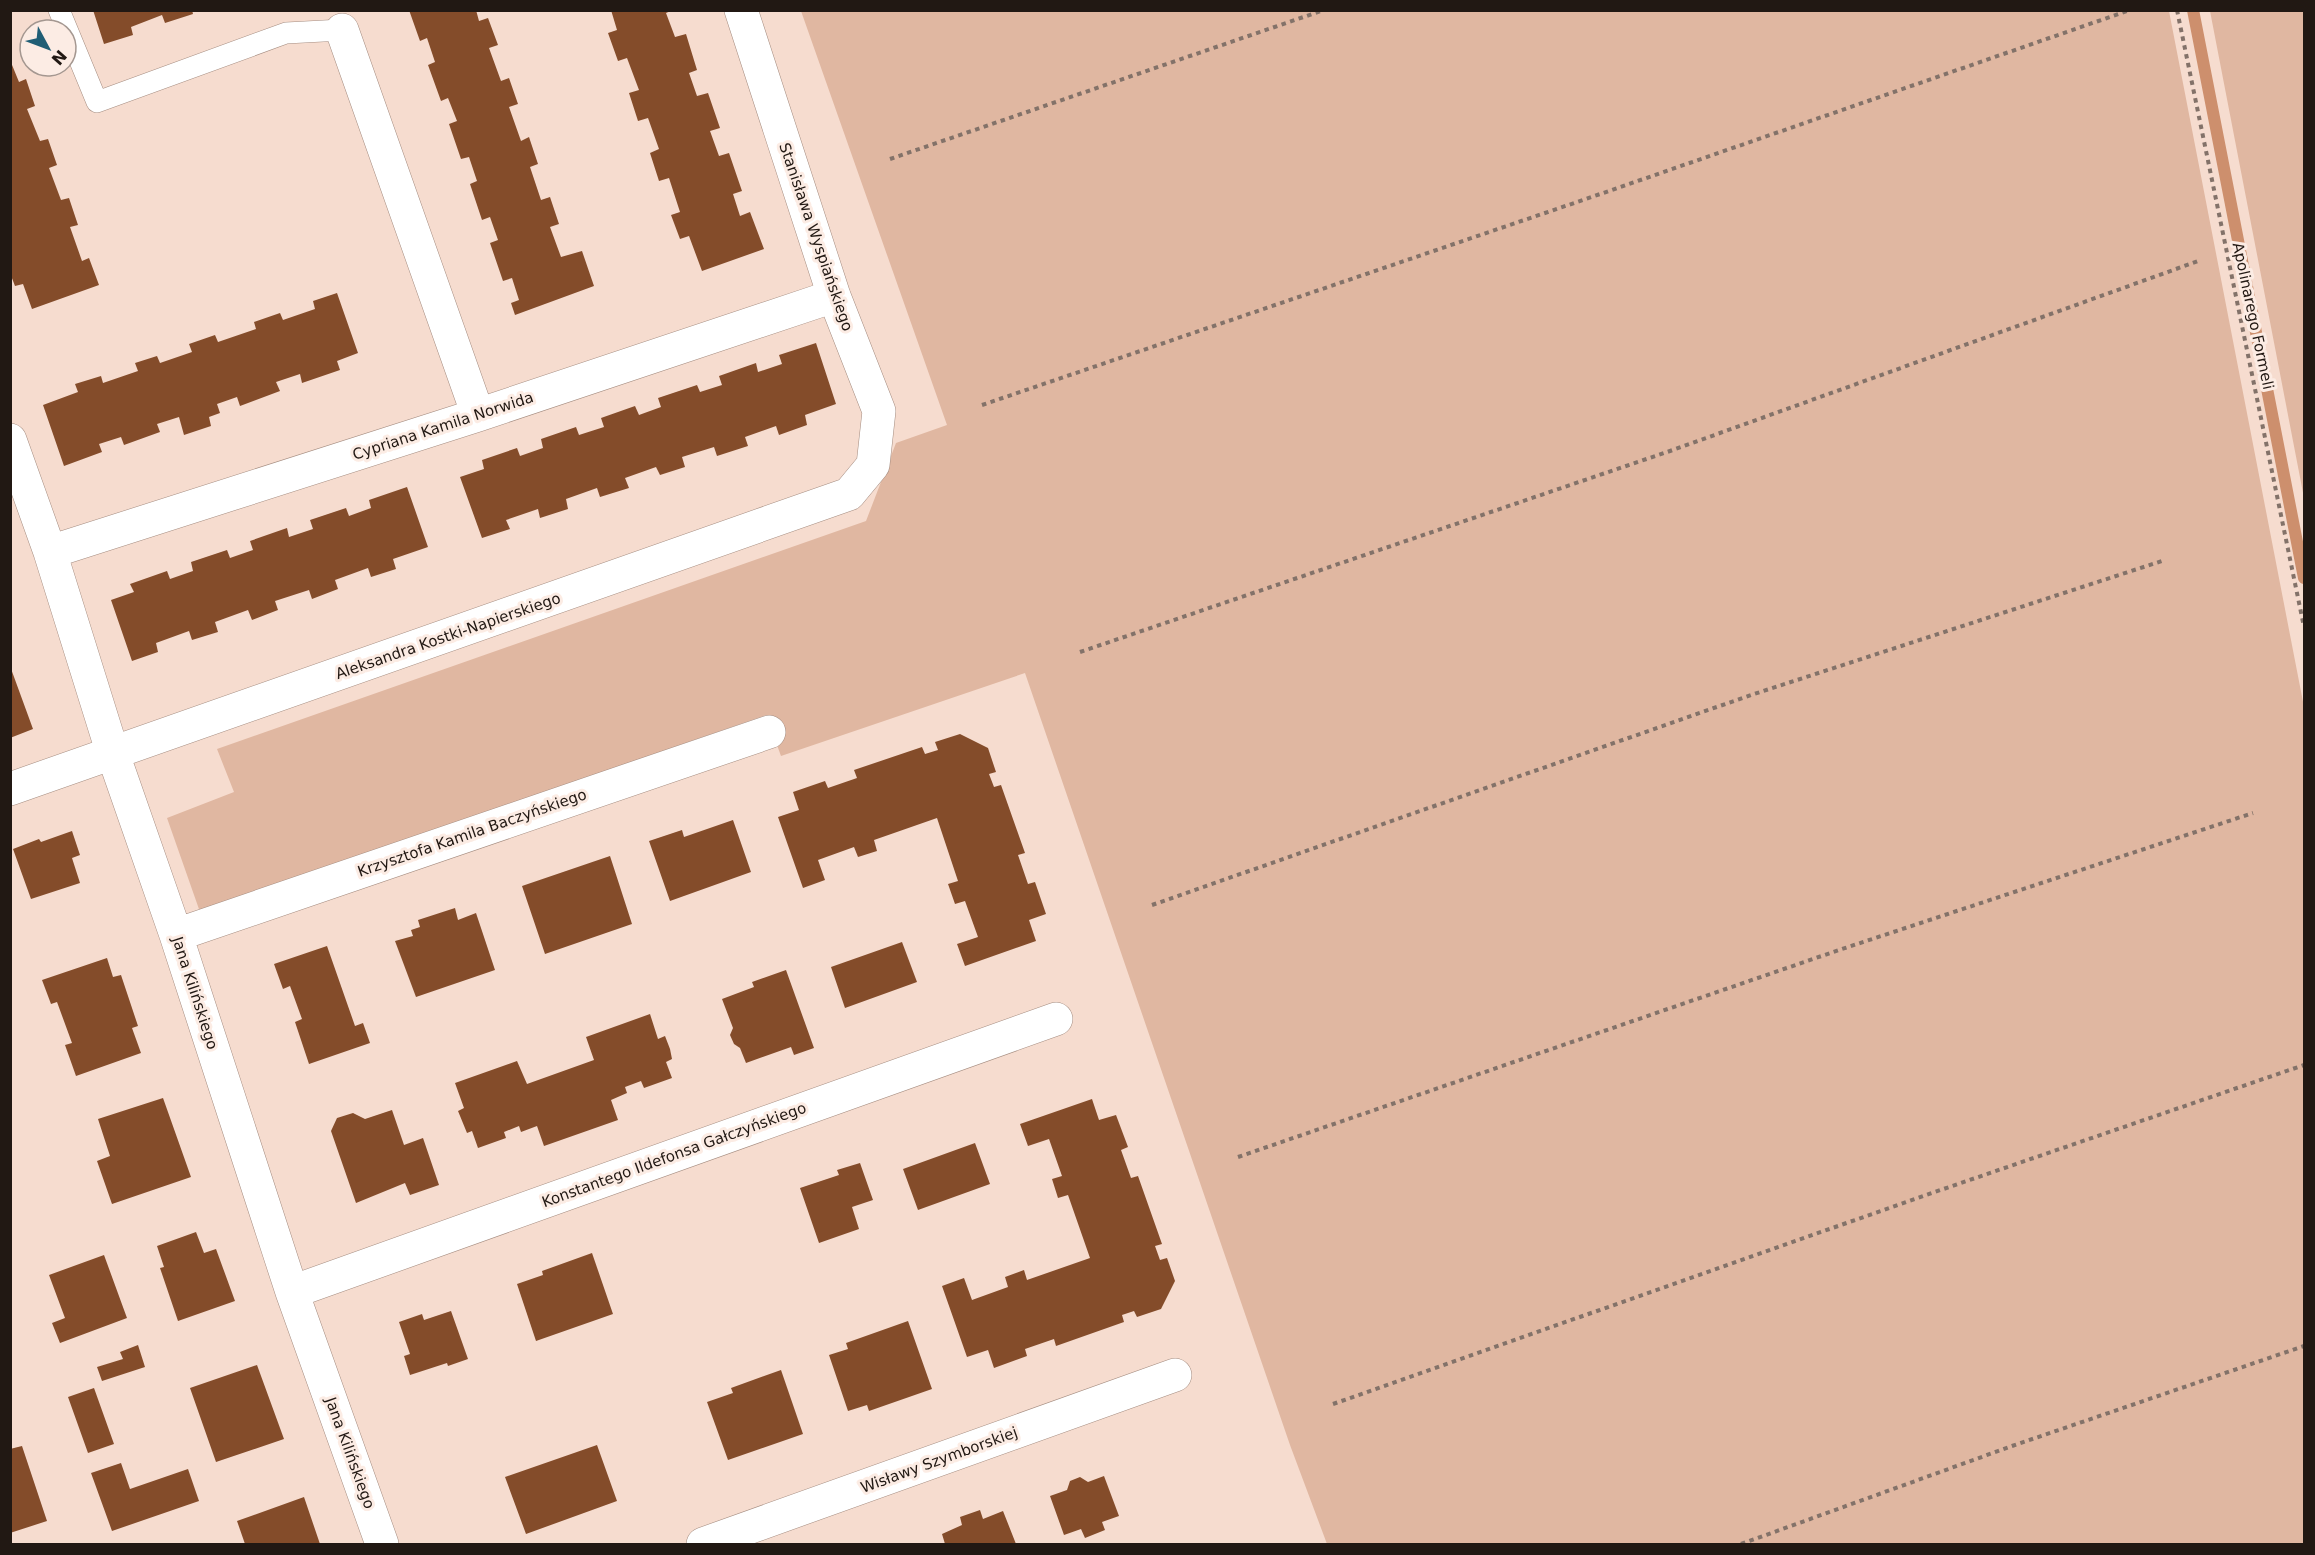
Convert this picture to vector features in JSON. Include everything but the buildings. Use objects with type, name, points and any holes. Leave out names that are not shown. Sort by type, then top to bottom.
[{"type":"street","name":"Stanisława Wyspiańskiego","points":[[741,10],[834,296],[879,411],[873,465]]},
{"type":"street","points":[[342,30],[478,415]]},
{"type":"street","name":"Cypriana Kamila Norwida","points":[[50,552],[478,415],[834,296]]},
{"type":"street","name":"Jana Kilińskiego","points":[[10,440],[50,552],[112,754],[176,935],[292,1292],[382,1545]]},
{"type":"street","name":"Aleksandra Kostki-Napierskiego","points":[[10,789],[849,494],[873,465]]},
{"type":"street","name":"Krzysztofa Kamila Baczyńskiego","points":[[176,935],[769,732]]},
{"type":"street","name":"Konstantego Ildefonsa Gałczyńskiego","points":[[292,1292],[1056,1019]]},
{"type":"street","name":"Wisławy Szymborskiej","points":[[703,1545],[1176,1375]]},
{"type":"lane","points":[[59,10],[97,102],[286,33],[342,30]]},
{"type":"path","points":[[890,159],[1324,10]]},
{"type":"path","points":[[982,405],[2130,10]]},
{"type":"path","name":"Apolinarego Formeli","points":[[2177,10],[2304,627]]},
{"type":"path","points":[[1080,652],[1670,451],[2202,260]]},
{"type":"path","points":[[1152,905],[1751,695],[2165,560]]},
{"type":"path","points":[[1238,1157],[1842,950],[2253,813]]},
{"type":"path","points":[[1333,1404],[1926,1195],[2304,1065]]},
{"type":"path","points":[[1741,1545],[2012,1446],[2304,1346]]},
{"type":"shaded area","points":[[801,11],[2169,11],[2304,707],[2304,1544],[1327,1544],[1290,1445],[1025,673],[781,756],[766,715],[200,912],[167,818],[234,792],[217,749],[866,521],[896,443],[947,425]]},
{"type":"shaded area","points":[[2210,11],[2304,11],[2304,498]]},
{"type":"waterway","points":[[2193,10],[2304,578]]}]
